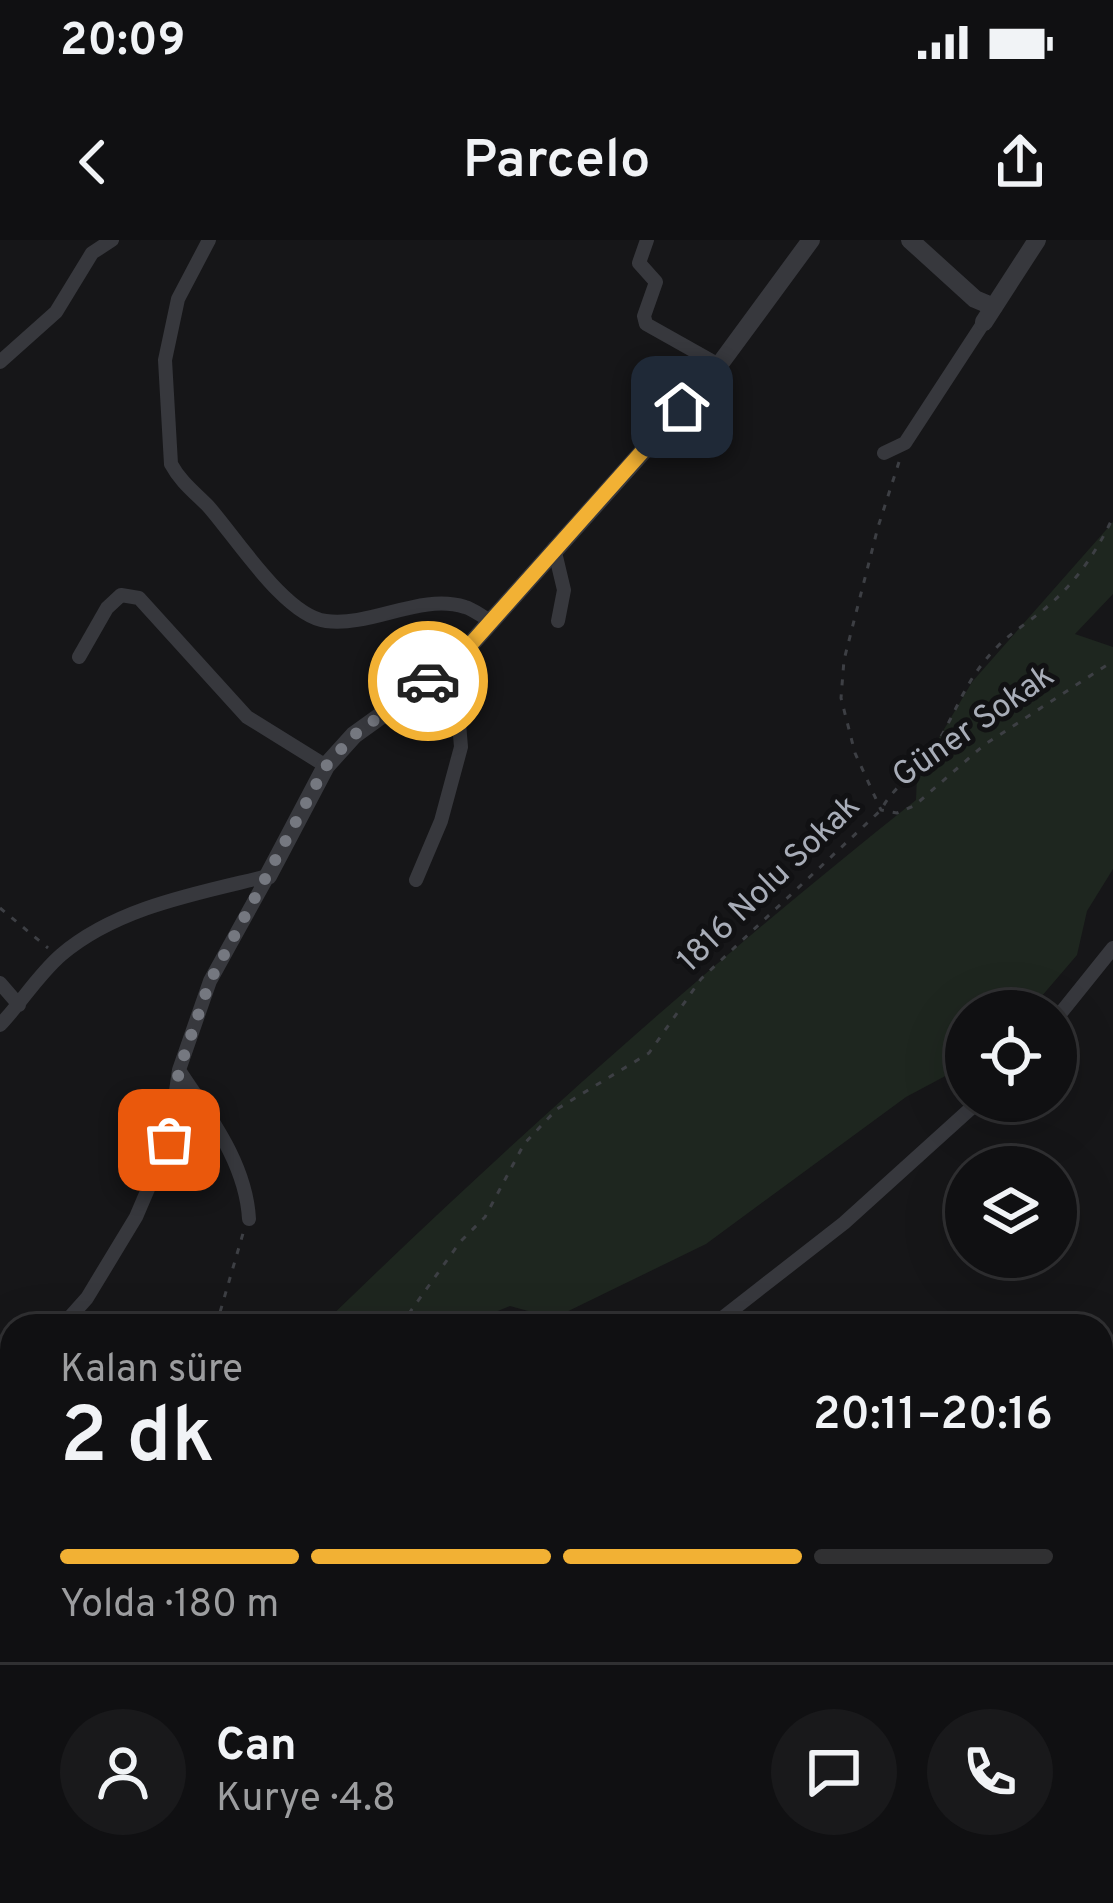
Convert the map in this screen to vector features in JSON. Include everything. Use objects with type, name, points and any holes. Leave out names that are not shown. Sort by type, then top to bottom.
[{"type":"street","points":[[0,362],[56,312],[92,253],[112,240]]},
{"type":"street","points":[[208,240],[178,299],[165,360],[171,464],[177,476],[305,614],[326,622],[380,617],[437,603],[466,607],[489,620]]},
{"type":"street","points":[[647,240],[639,263],[656,282],[644,316],[646,324],[718,365]]},
{"type":"street","points":[[73,1314],[136,1217],[169,1140],[179,1070],[210,981],[326,766],[354,735],[454,663],[718,365],[811,240]]},
{"type":"street","points":[[910,240],[989,315]]},
{"type":"street","points":[[884,453],[905,443],[1037,240]]},
{"type":"street","points":[[554,548],[564,590],[558,621]]},
{"type":"street","points":[[79,657],[107,608],[121,595],[140,598],[247,717],[326,766]]},
{"type":"street","points":[[416,880],[441,820],[461,747],[454,663]]},
{"type":"street","points":[[0,1025],[58,957],[94,930],[178,898],[268,876]]},
{"type":"street","points":[[1077,993],[1113,948]]},
{"type":"street","points":[[0,982],[19,1005]]},
{"type":"street","points":[[179,1070],[226,1144],[248,1201],[249,1219]]},
{"type":"street","points":[[727,1314],[844,1223],[957,1122]]},
{"type":"path","name":"Güner Sokak","points":[[905,443],[855,616],[841,698],[854,753],[881,810],[897,813],[914,806],[984,745],[1113,661]]},
{"type":"path","name":"1816 Nolu Sokak","points":[[409,1314],[484,1217],[524,1144],[557,1109],[650,1053],[701,979],[881,810],[892,788],[929,756],[980,664],[1053,602],[1100,543],[1113,517]]},
{"type":"path","points":[[0,908],[58,957]]},
{"type":"path","points":[[220,1314],[249,1219]]},
{"type":"shaded area","points":[[1113,522],[1113,594],[1075,634],[1113,647],[1113,869],[1087,911],[1077,955],[1047,990],[945,990],[945,1076],[906,1097],[706,1244],[562,1314],[510,1306],[490,1314],[334,1314],[612,1056],[916,800],[917,775],[972,682]]},
{"type":"way so far","points":[[169,1140],[179,1070],[210,981],[326,766],[354,735],[428,681]]},
{"type":"route","points":[[428,681],[454,663],[682,407]]}]
